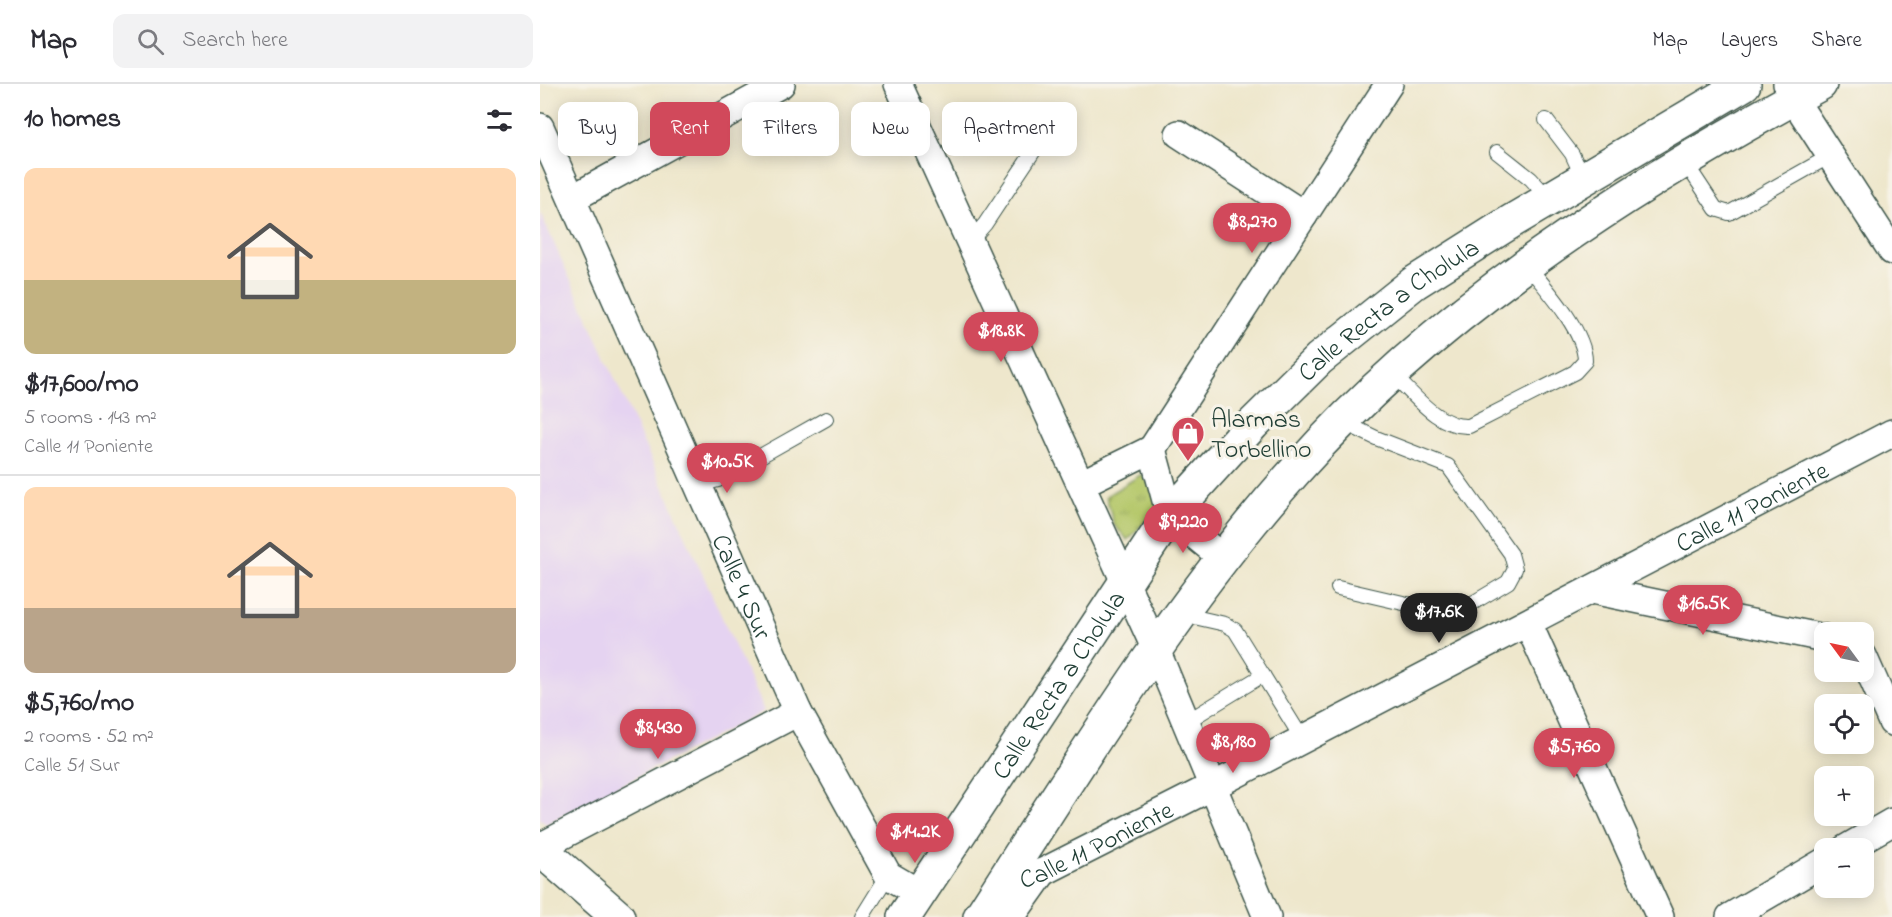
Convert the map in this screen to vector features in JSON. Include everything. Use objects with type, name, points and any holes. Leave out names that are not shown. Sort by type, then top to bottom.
[{"type":"main road","name":"Calle Recta a Cholula","points":[[911,905],[1170,515],[1253,424],[1319,359],[1414,284],[1740,85]]},
{"type":"main road","name":"Calle Recta a Cholula","points":[[980,917],[1181,614],[1297,468],[1392,374],[1526,264],[1599,213],[1800,89]]},
{"type":"main road","points":[[540,848],[618,917]]},
{"type":"street","points":[[573,198],[781,84]]},
{"type":"street","points":[[898,84],[906,102]]},
{"type":"street","points":[[918,102],[919,84]]},
{"type":"street","points":[[1081,484],[1152,449],[1389,84]]},
{"type":"street","points":[[1800,89],[1830,156],[1892,251]]},
{"type":"street","name":"Calle 4 Sur","points":[[540,127],[798,712],[888,875]]},
{"type":"street","points":[[1179,134],[1304,215]]},
{"type":"street","points":[[930,155],[1156,650],[1267,917]]},
{"type":"street","name":"Calle 11 Poniente","points":[[1000,887],[1043,872],[1214,786],[1892,433]]},
{"type":"street","points":[[1152,449],[1170,515],[1224,559]]},
{"type":"street","points":[[1592,590],[1814,636]]},
{"type":"street","points":[[1528,623],[1660,917]]},
{"type":"street","points":[[1874,681],[1892,722]]},
{"type":"street","points":[[540,848],[798,712]]},
{"type":"street","points":[[1864,838],[1892,822]]},
{"type":"street","points":[[1730,917],[1814,868]]},
{"type":"street","points":[[1011,917],[1043,872]]},
{"type":"street","points":[[888,875],[911,905]]},
{"type":"lane","points":[[1546,120],[1572,154],[1583,180]]},
{"type":"lane","points":[[1497,152],[1531,179],[1550,199]]},
{"type":"lane","points":[[970,242],[985,224],[1030,156]]},
{"type":"lane","points":[[1685,162],[1716,209],[1729,213],[1830,156]]},
{"type":"lane","points":[[1392,374],[1440,418],[1456,427],[1469,426],[1575,372],[1585,361],[1585,348],[1553,298],[1526,264]]},
{"type":"lane","points":[[699,485],[717,480],[826,419]]},
{"type":"lane","points":[[1338,588],[1429,609],[1461,610],[1508,582],[1515,569],[1510,554],[1448,466],[1376,438],[1343,422]]},
{"type":"lane","points":[[1181,614],[1225,624],[1235,630],[1304,740]]},
{"type":"lane","points":[[1186,722],[1263,675]]},
{"type":"lane","points":[[862,917],[888,875]]},
{"type":"shaded area","points":[[540,212],[764,711],[546,824],[540,819]]},
{"type":"green space","points":[[1142,474],[1157,496],[1156,510],[1128,540],[1114,525],[1106,496]]},
{"type":"place","name":"Alarmas Torbellino","points":[[1188,462]]}]
